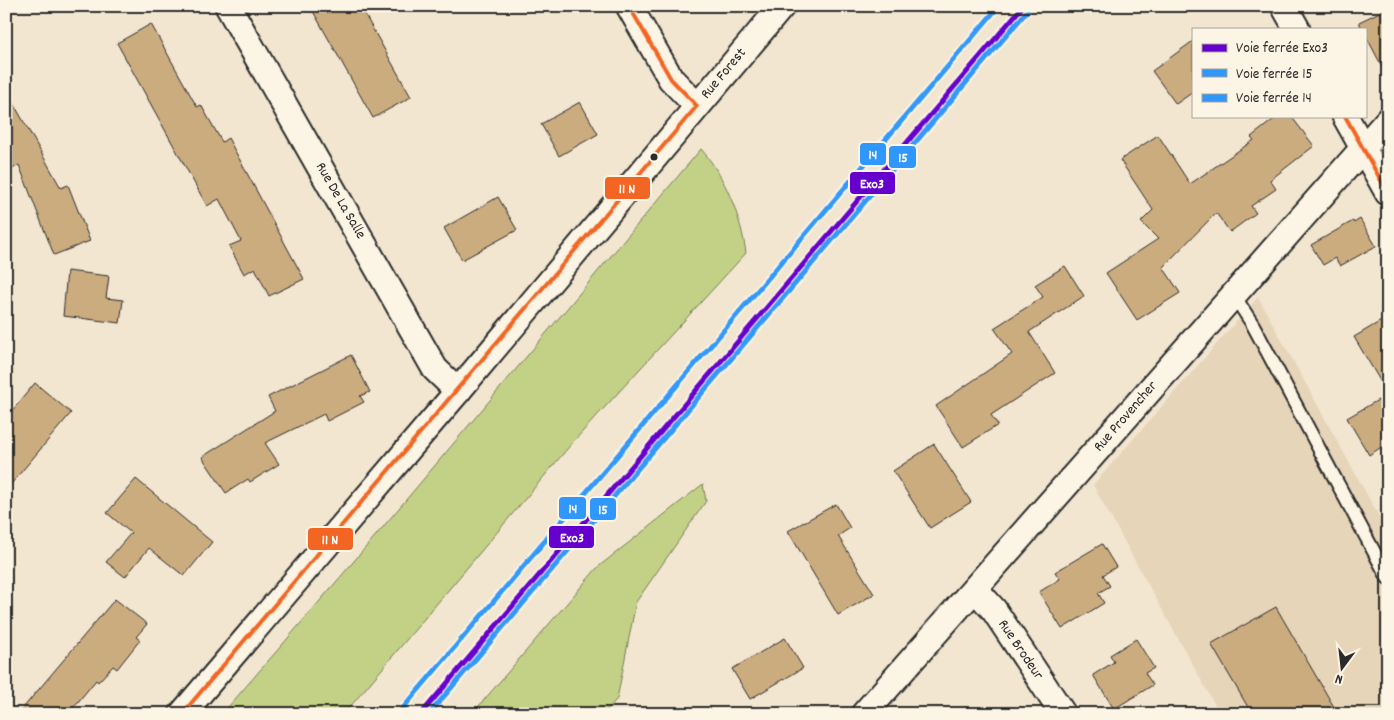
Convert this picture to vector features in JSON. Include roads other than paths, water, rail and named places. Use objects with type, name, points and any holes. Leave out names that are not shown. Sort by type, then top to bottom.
[{"type":"street","name":"Rue De La Salle","points":[[228,6],[435,368],[458,391]]},
{"type":"street","points":[[629,6],[671,79],[697,106]]},
{"type":"street","name":"Rue Forest","points":[[182,714],[458,391],[782,6]]},
{"type":"street","points":[[1284,6],[1296,28]]},
{"type":"street","points":[[1347,118],[1388,193]]},
{"type":"street","name":"Rue Provencher","points":[[864,714],[1388,120]]},
{"type":"street","name":"Rue Brodeur","points":[[975,589],[994,610],[1063,714]]},
{"type":"lane","points":[[1233,294],[1253,326],[1388,578]]},
{"type":"rail line","name":"14","points":[[398,714],[999,6]]},
{"type":"rail line","name":"Exo3","points":[[421,714],[1023,6]]},
{"type":"rail line","name":"15","points":[[429,714],[1028,10]]}]
